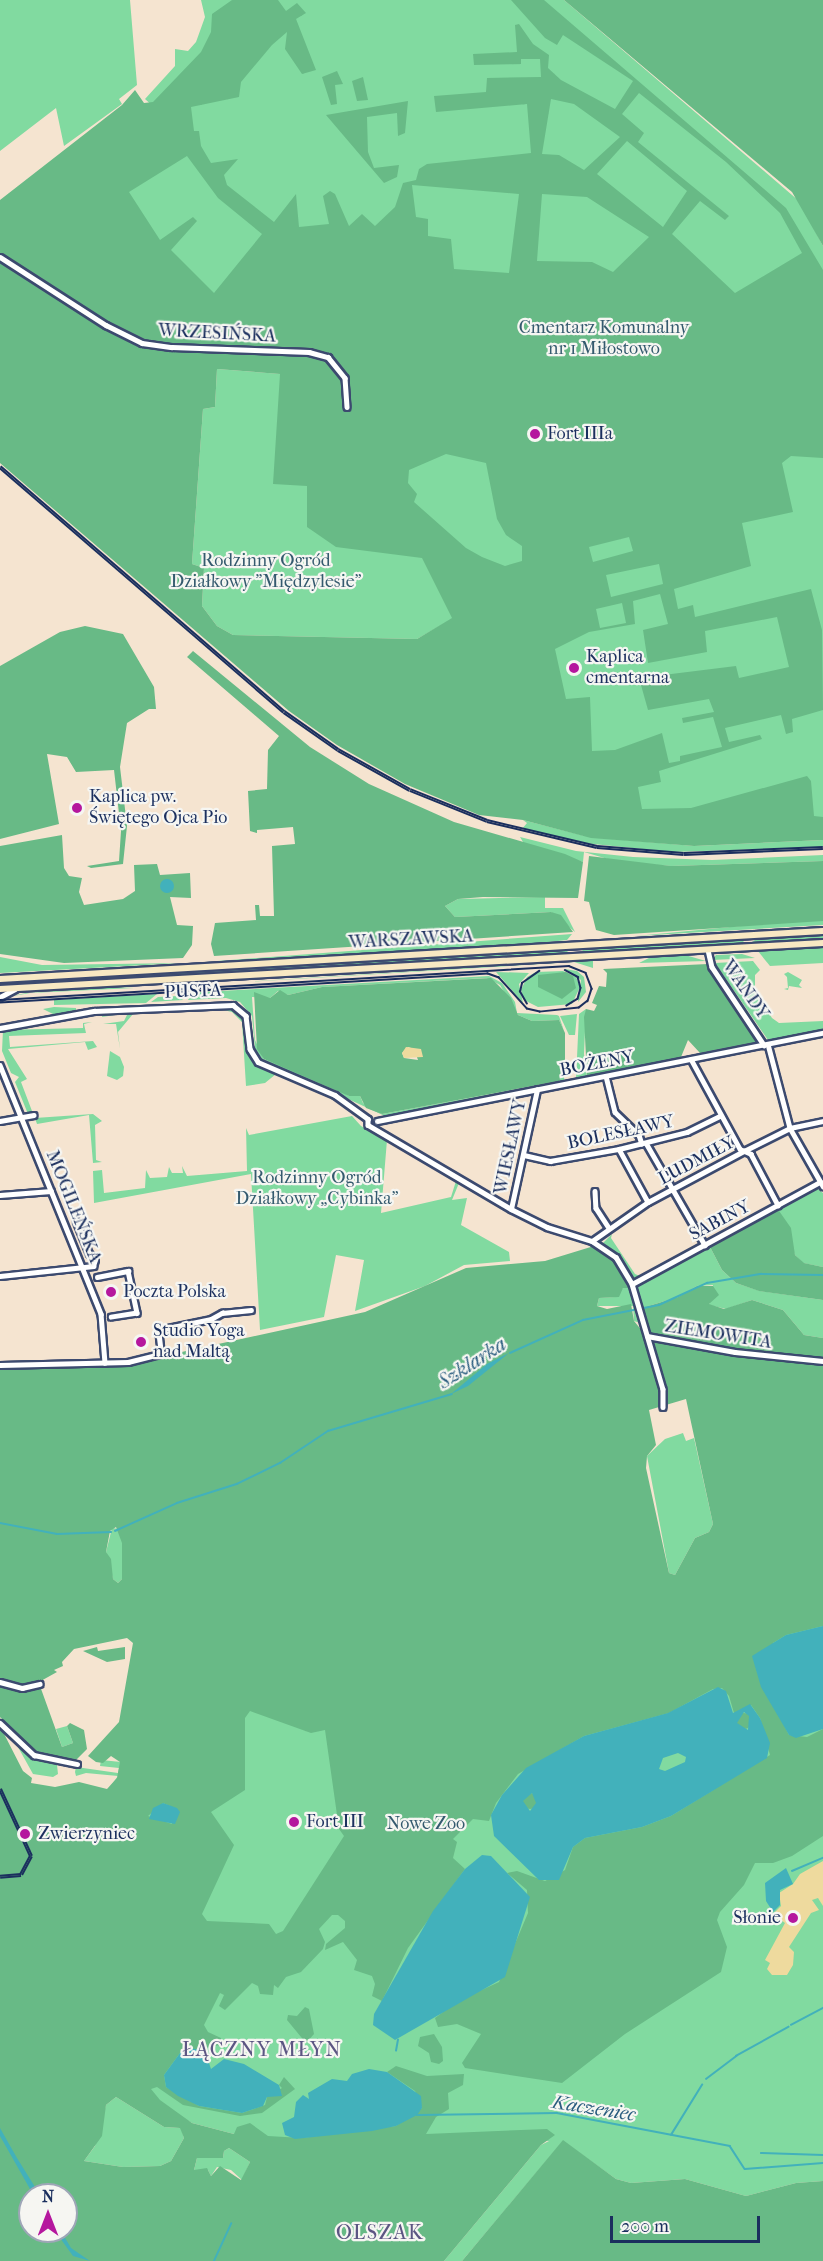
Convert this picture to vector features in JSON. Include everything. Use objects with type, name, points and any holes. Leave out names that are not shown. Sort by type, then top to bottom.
[{"type":"main road","name":"WARSZAWSKA","points":[[0,979],[823,931]]},
{"type":"main road","points":[[748,948],[754,935]]},
{"type":"main road","name":"WARSZAWSKA","points":[[0,989],[823,943]]},
{"type":"street","name":"WRZESIŃSKA","points":[[0,257],[106,325],[142,343],[321,354],[341,369],[348,407]]},
{"type":"street","name":"WANDY","points":[[708,950],[712,968],[766,1044],[790,1128],[822,1184]]},
{"type":"street","name":"WARSZAWSKA","points":[[0,997],[15,989]]},
{"type":"street","name":"PUSTA","points":[[0,1028],[94,1011],[198,1007],[221,1003],[239,1008],[248,1022],[250,1049],[258,1062],[335,1095],[368,1119],[367,1124],[375,1124]]},
{"type":"street","name":"BOŻENY","points":[[375,1124],[823,1033]]},
{"type":"street","points":[[691,1059],[720,1116],[744,1151],[751,1154],[778,1205]]},
{"type":"street","name":"MOGILEŃSKA","points":[[0,1065],[103,1319],[105,1363]]},
{"type":"street","points":[[606,1076],[615,1112],[639,1135],[674,1189],[705,1245]]},
{"type":"street","name":"WIESŁAWY","points":[[512,1209],[537,1090]]},
{"type":"street","points":[[0,1121],[22,1119],[33,1115]]},
{"type":"street","name":"BOLESŁAWY","points":[[524,1155],[550,1161],[620,1149],[687,1132],[720,1116]]},
{"type":"street","name":"LUDMIŁY","points":[[592,1241],[648,1202],[744,1151],[790,1128],[823,1121]]},
{"type":"street","points":[[375,1124],[512,1209],[547,1227],[592,1241],[620,1260],[632,1284],[647,1336]]},
{"type":"street","points":[[620,1149],[648,1202]]},
{"type":"street","name":"SABINY","points":[[632,1284],[778,1205],[822,1184]]},
{"type":"street","points":[[0,1196],[51,1191]]},
{"type":"street","points":[[595,1191],[596,1208],[609,1228]]},
{"type":"street","points":[[0,1276],[84,1270],[93,1266],[95,1260],[89,1254],[76,1222]]},
{"type":"street","points":[[97,1277],[128,1271],[137,1313],[111,1317]]},
{"type":"street","points":[[0,1365],[105,1363],[161,1354],[158,1330],[211,1319],[222,1313],[251,1310]]},
{"type":"street","name":"ZIEMOWITA","points":[[663,1407],[663,1389],[647,1336],[735,1352],[823,1361]]},
{"type":"street","points":[[0,1682],[22,1688],[40,1684]]},
{"type":"street","points":[[0,1723],[34,1755],[77,1764]]},
{"type":"green space","points":[[0,0],[130,0],[137,85],[119,99],[122,104],[64,146],[56,108],[0,151]]},
{"type":"green space","name":"Cmentarz Komunalny nr 1 Miłostowo","points":[[201,0],[564,0],[799,201],[823,246],[823,818],[671,826],[601,838],[694,846],[823,840],[823,847],[672,852],[583,843],[522,829],[527,823],[523,820],[585,836],[591,766],[564,765],[530,741],[527,679],[462,640],[452,619],[417,639],[233,635],[217,626],[202,606],[204,568],[192,564],[203,409],[215,407],[217,369],[281,374],[279,406],[339,408],[388,403],[387,370],[353,297],[327,279],[185,316],[150,242],[110,182],[117,163],[141,148],[155,108],[145,99],[175,66],[175,49],[188,51],[196,42],[205,17]]},
{"type":"green space","name":"Cmentarz Komunalny nr 1 Miłostowo","points":[[232,0],[278,0],[286,11],[297,3],[306,13],[296,19],[316,70],[302,74],[285,49],[287,32],[272,45],[241,82],[239,97],[191,107],[194,131],[199,131],[201,146],[211,163],[238,159],[224,175],[227,185],[274,222],[296,194],[299,227],[329,224],[323,196],[330,191],[335,194],[349,226],[362,214],[375,226],[395,207],[403,183],[416,180],[419,169],[427,164],[531,153],[527,104],[436,112],[434,96],[486,92],[487,78],[541,77],[540,59],[521,59],[521,64],[474,65],[473,54],[517,52],[515,25],[519,24],[533,44],[549,55],[548,68],[561,80],[615,109],[633,81],[563,35],[557,45],[545,38],[511,0],[544,0],[786,208],[823,270],[823,458],[791,456],[782,463],[793,512],[742,523],[751,566],[674,589],[678,609],[693,605],[695,617],[811,589],[822,630],[823,710],[792,719],[793,732],[786,734],[781,715],[725,728],[729,742],[760,735],[762,739],[659,771],[661,782],[638,787],[642,809],[691,808],[807,776],[811,781],[814,816],[823,817],[823,840],[694,846],[591,838],[523,820],[479,815],[405,784],[337,745],[289,711],[0,463],[0,200],[122,105],[135,90],[144,103],[153,102],[201,52],[211,32],[212,14]],"holes":[[[639,93],[726,162],[780,213],[802,253],[735,293],[672,234],[700,201],[725,220],[729,216],[638,142],[644,133],[622,114]],[[551,99],[574,104],[620,137],[584,170],[559,155],[542,154]],[[627,141],[687,191],[663,227],[597,174]],[[187,156],[218,198],[262,234],[214,293],[171,250],[197,221],[193,217],[160,240],[129,192]],[[412,185],[519,194],[509,273],[454,269],[451,239],[428,236],[428,219],[416,217]],[[542,194],[587,197],[649,237],[613,272],[592,262],[537,261]],[[217,369],[280,374],[273,484],[307,486],[307,527],[336,547],[422,558],[452,618],[417,639],[233,635],[217,626],[202,606],[204,568],[192,564],[203,409],[215,407]],[[446,454],[486,463],[497,519],[506,535],[522,546],[522,561],[505,566],[466,548],[414,502],[417,494],[408,483],[409,470]],[[629,537],[633,551],[593,562],[589,547]],[[659,564],[663,584],[611,597],[606,575]],[[660,594],[668,624],[643,630],[648,663],[707,652],[705,631],[777,617],[789,667],[739,678],[736,666],[639,678],[648,710],[709,699],[714,712],[682,718],[683,723],[713,717],[722,747],[680,756],[680,761],[669,763],[662,733],[615,750],[592,751],[590,697],[566,699],[555,649],[589,632],[635,624],[633,601]],[[622,603],[626,623],[600,628],[596,609]]]},
{"type":"green space","points":[[564,0],[823,0],[823,246],[792,192]]},
{"type":"green space","points":[[337,71],[343,84],[335,85],[337,104],[331,105],[322,77]]},
{"type":"green space","points":[[363,77],[368,100],[357,101],[352,81]]},
{"type":"green space","points":[[408,101],[405,133],[398,136],[397,113],[367,117],[368,152],[374,168],[399,165],[397,177],[384,183],[326,115]]},
{"type":"green space","points":[[85,626],[123,634],[154,687],[156,709],[149,709],[127,723],[120,767],[127,826],[123,864],[91,868],[87,866],[119,861],[121,831],[114,770],[76,772],[67,757],[47,754],[59,824],[0,839],[0,666],[60,632]]},
{"type":"green space","points":[[193,651],[310,747],[369,784],[454,822],[565,854],[583,862],[578,898],[483,897],[458,899],[445,906],[455,917],[551,912],[561,915],[573,932],[214,956],[211,944],[215,923],[256,920],[255,905],[259,905],[260,916],[274,916],[272,846],[295,844],[293,827],[257,830],[257,833],[250,831],[248,791],[267,789],[268,750],[279,736],[187,657]]},
{"type":"green space","points":[[62,835],[64,868],[69,876],[82,878],[79,892],[84,905],[123,899],[135,891],[134,865],[157,864],[160,875],[190,873],[191,898],[170,897],[177,925],[193,926],[192,945],[183,958],[64,963],[0,954],[0,846]]},
{"type":"green space","points":[[520,837],[576,851],[633,857],[712,860],[823,855],[823,861],[671,866],[618,862],[584,852],[583,862],[519,843],[523,842]]},
{"type":"green space","points":[[589,856],[671,866],[823,861],[823,921],[614,935],[596,930],[589,902],[584,901]]},
{"type":"green space","points":[[545,897],[545,908],[563,908],[575,932],[551,912],[455,917],[445,906],[458,899]]},
{"type":"green space","points":[[794,921],[823,921],[823,925],[636,936]]},
{"type":"green space","points":[[572,934],[567,940],[513,946],[204,962]]},
{"type":"green space","points":[[823,935],[823,941],[752,942],[755,940]]},
{"type":"green space","points":[[743,938],[744,945],[586,954],[580,948]]},
{"type":"green space","points":[[823,946],[823,963],[770,966],[757,950]]},
{"type":"green space","points":[[572,949],[565,953],[510,958],[0,986],[66,978]]},
{"type":"green space","points":[[742,954],[755,958],[712,960],[716,955]]},
{"type":"green space","points":[[685,955],[706,961],[639,963],[653,956]]},
{"type":"green space","points":[[0,957],[42,965],[182,963],[0,973]]},
{"type":"green space","points":[[593,960],[593,968],[574,962],[195,985]]},
{"type":"green space","points":[[753,961],[760,970],[755,975],[755,992],[772,1018],[779,1023],[823,1021],[823,1030],[768,1040],[715,963]]},
{"type":"green space","points":[[708,964],[757,1042],[700,1053],[688,1040],[681,1057],[587,1077],[584,1017],[586,1009],[594,1011],[597,1005],[592,1003],[599,986],[606,987],[607,973],[603,969]]},
{"type":"green space","points":[[565,969],[577,971],[584,977],[586,992],[578,1002],[581,980]]},
{"type":"green space","points":[[563,971],[576,977],[580,987],[572,1004],[538,1007],[524,1000],[521,990],[527,977],[536,972]]},
{"type":"green space","points":[[496,972],[529,973],[519,984],[523,1003]]},
{"type":"green space","points":[[566,972],[573,976],[576,988],[562,999],[538,987],[538,975]]},
{"type":"green space","points":[[788,972],[802,980],[799,985],[802,988],[789,986],[788,990],[784,989],[788,988],[787,977],[784,974]]},
{"type":"green space","points":[[489,976],[502,983],[515,1002],[517,1013],[557,1015],[564,1031],[559,1020],[532,1021],[518,1015],[500,985],[487,978],[322,987],[288,995],[278,991],[270,998],[252,997],[255,1040],[264,1059],[331,1085],[349,1096],[360,1096],[363,1103],[382,1114],[559,1081],[563,1073],[565,1082],[387,1117],[262,1059],[255,1048],[252,1016],[240,1002],[226,998],[188,1000],[192,993],[202,992]]},
{"type":"green space","points":[[491,978],[511,998],[518,1015],[532,1021],[559,1020],[565,1033],[565,1065],[569,1066],[559,1081],[382,1114],[366,1108],[360,1096],[349,1096],[264,1059],[257,1049],[254,992],[270,998],[280,990],[288,995],[322,987]],"holes":[[[408,1047],[414,1049],[418,1060],[404,1058],[402,1053]]]},
{"type":"green space","points":[[114,987],[134,988],[30,993],[2,998],[26,993]]},
{"type":"green space","points":[[157,994],[146,1003],[54,1005],[54,1000]]},
{"type":"green space","points":[[178,996],[183,1000],[151,1002],[158,997]]},
{"type":"green space","points":[[226,1006],[245,1020],[251,1058],[276,1074],[265,1083],[246,1086],[242,1022],[232,1012],[219,1009],[133,1014],[118,1032],[120,1049],[116,1024],[103,1024],[124,1021],[128,1013],[102,1017],[103,1013]]},
{"type":"green space","points":[[76,1008],[76,1011],[55,1015],[43,1009]]},
{"type":"green space","points":[[586,1009],[584,1054],[587,1077],[576,1079],[579,1014]]},
{"type":"green space","points":[[577,1014],[575,1035],[569,1035],[560,1016]]},
{"type":"green space","points":[[92,1022],[84,1024],[86,1033],[9,1036],[10,1047],[93,1041],[97,1047],[88,1050],[85,1042],[8,1049],[27,1079],[21,1082],[32,1111],[28,1114],[15,1082],[19,1077],[11,1073],[2,1051],[3,1030],[83,1028],[83,1023]]},
{"type":"green space","points":[[110,1051],[120,1057],[124,1067],[123,1076],[117,1080],[107,1076]]},
{"type":"green space","points":[[93,1114],[102,1121],[95,1125],[96,1160],[102,1162],[93,1163],[89,1115],[37,1124],[35,1118]]},
{"type":"green space","name":"Rodzinny Ogród Działkowy „Cybinka”","points":[[352,1116],[361,1126],[387,1140],[381,1213],[451,1197],[456,1181],[459,1183],[452,1200],[467,1198],[461,1225],[509,1252],[510,1261],[464,1265],[425,1286],[355,1311],[364,1260],[336,1255],[324,1317],[260,1330],[251,1174],[94,1203],[93,1171],[102,1170],[104,1193],[145,1188],[146,1170],[150,1178],[167,1177],[169,1167],[172,1173],[183,1173],[182,1166],[187,1176],[247,1171],[246,1128],[249,1135]]},
{"type":"green space","points":[[816,1187],[823,1193],[823,1267],[803,1263],[795,1255],[777,1208]]},
{"type":"green space","points":[[777,1208],[791,1228],[795,1255],[804,1263],[823,1267],[823,1300],[759,1291],[736,1283],[722,1270],[709,1245]]},
{"type":"green space","points":[[612,1234],[611,1238],[635,1274],[640,1276],[633,1279],[619,1255],[603,1243]]},
{"type":"green space","points":[[709,1245],[722,1270],[736,1283],[760,1291],[823,1300],[823,1338],[804,1335],[783,1310],[752,1300],[726,1309],[709,1305],[713,1285],[697,1286],[678,1297],[642,1308],[635,1285]]},
{"type":"green space","points":[[594,1246],[617,1261],[631,1288],[623,1288],[619,1297],[599,1298],[597,1306],[607,1309],[631,1304],[634,1321],[648,1338],[778,1360],[823,1363],[823,1626],[786,1635],[773,1643],[781,1719],[789,1735],[807,1737],[823,1729],[823,1836],[792,1856],[773,1863],[755,1863],[744,1885],[720,1912],[717,1920],[727,1947],[721,1972],[625,2034],[562,2083],[465,2068],[462,2063],[481,2034],[457,2024],[438,2027],[435,2018],[458,2001],[499,1982],[528,1913],[527,1890],[507,1873],[517,1871],[545,1881],[565,1870],[573,1847],[585,1838],[642,1827],[671,1816],[770,1755],[760,1718],[751,1705],[734,1713],[729,1696],[722,1688],[713,1689],[669,1713],[584,1736],[518,1774],[496,1803],[489,1821],[473,1819],[453,1839],[457,1842],[453,1858],[465,1869],[408,1948],[382,2001],[372,1996],[375,1984],[372,1976],[354,1970],[357,1960],[343,1942],[325,1950],[326,1944],[345,1928],[345,1921],[338,1915],[332,1915],[319,1929],[325,1942],[323,1949],[301,1972],[286,1977],[278,1988],[274,1985],[273,1995],[260,1994],[258,1986],[252,1983],[225,2010],[219,2006],[224,1995],[220,1993],[204,2025],[208,2032],[221,2038],[220,2045],[180,2053],[164,2075],[166,2087],[199,2106],[242,2113],[265,2105],[267,2097],[282,2088],[279,2085],[284,2077],[295,2089],[262,2113],[240,2116],[183,2105],[157,2087],[151,2089],[160,2100],[192,2123],[234,2134],[237,2127],[250,2123],[268,2136],[302,2138],[396,2126],[422,2108],[415,2091],[387,2072],[396,2066],[427,2076],[464,2074],[463,2085],[448,2093],[449,2109],[436,2117],[426,2134],[547,2129],[555,2135],[541,2145],[444,2261],[0,2261],[0,1726],[23,1771],[32,1778],[31,1783],[55,1787],[79,1782],[107,1789],[117,1778],[120,1762],[111,1756],[103,1763],[96,1762],[88,1756],[119,1722],[133,1643],[127,1638],[74,1649],[62,1662],[63,1666],[54,1670],[57,1672],[39,1682],[23,1686],[0,1680],[0,1369],[122,1365],[365,1312],[466,1268],[545,1261]],"holes":[[[686,1399],[713,1524],[709,1532],[695,1538],[675,1575],[669,1573],[646,1468],[647,1456],[656,1445],[649,1410]],[[116,1527],[122,1543],[122,1579],[118,1583],[113,1579],[111,1559],[106,1552],[110,1531]],[[250,1711],[311,1733],[325,1730],[339,1829],[344,1836],[283,1931],[276,1934],[269,1924],[207,1921],[202,1914],[234,1845],[211,1812],[245,1790],[245,1718]],[[163,1803],[170,1806],[172,1824],[148,1816]],[[116,2097],[164,2127],[180,2128],[184,2138],[171,2161],[160,2166],[123,2167],[84,2161],[102,2136],[106,2105]],[[229,2148],[250,2162],[241,2180],[220,2166],[211,2176],[207,2168],[194,2170],[197,2158],[223,2158],[224,2151]]]},
{"type":"green space","points":[[697,1286],[713,1286],[719,1295],[709,1304],[724,1309],[752,1300],[783,1310],[804,1335],[823,1338],[823,1359],[750,1352],[650,1334],[642,1308],[678,1297]]},
{"type":"green space","points":[[623,1288],[631,1288],[640,1323],[634,1321],[633,1306],[597,1306],[599,1298],[615,1297]]},
{"type":"green space","points":[[683,1433],[686,1441],[694,1438],[713,1524],[709,1532],[695,1538],[675,1575],[669,1573],[647,1456],[665,1439]]},
{"type":"green space","points":[[112,1528],[119,1529],[122,1535],[122,1579],[118,1583],[113,1579],[106,1552]]},
{"type":"green space","name":"Nowe Zoo","points":[[823,1543],[823,2181],[796,2183],[746,2196],[685,2179],[631,2183],[616,2179],[563,2141],[462,2261],[444,2261],[541,2145],[549,2141],[426,2134],[295,2150],[192,2123],[128,2087],[106,1792],[118,1776],[86,1773],[76,1776],[75,1772],[76,1767],[118,1773],[119,1768],[100,1766],[101,1760],[121,1762],[141,1640],[657,1600]]},
{"type":"green space","points":[[97,1647],[98,1651],[125,1647],[125,1659],[107,1662],[83,1651]]},
{"type":"green space","points":[[0,1685],[17,1690],[40,1686],[62,1747],[73,1743],[67,1726],[70,1723],[84,1730],[87,1749],[75,1761],[46,1756],[30,1748],[0,1717]]},
{"type":"green space","points":[[744,1713],[752,1721],[744,1729],[736,1721]]},
{"type":"green space","points":[[67,1726],[73,1743],[62,1747],[56,1729]]},
{"type":"green space","points":[[18,1747],[34,1758],[57,1765],[58,1774],[53,1777],[33,1774]]},
{"type":"green space","points":[[530,1793],[538,1801],[530,1809],[522,1801]]},
{"type":"green space","points":[[305,2007],[309,2009],[314,2034],[306,2043],[287,2020],[288,2015],[297,2016]]},
{"type":"green space","points":[[434,2034],[442,2047],[443,2061],[439,2064],[431,2062],[429,2053],[418,2046],[420,2037]]},
{"type":"green space","points":[[116,2097],[164,2127],[181,2128],[184,2138],[171,2161],[160,2166],[123,2167],[84,2161],[95,2146],[106,2105]]},
{"type":"green space","points":[[563,2140],[616,2179],[631,2183],[685,2179],[746,2196],[796,2183],[823,2181],[823,2261],[462,2261]]},
{"type":"green space","points":[[229,2148],[250,2162],[242,2180],[231,2170],[217,2167],[211,2176],[208,2170],[194,2170],[197,2158],[223,2158],[224,2151]]},
{"type":"sand","points":[[406,1047],[421,1049],[423,1057],[404,1058],[402,1053]]},
{"type":"sand","name":"Słonie","points":[[823,1861],[823,1906],[818,1898],[812,1900],[819,1910],[811,1913],[789,1947],[794,1952],[793,1965],[787,1975],[772,1975],[767,1969],[770,1963],[765,1960],[785,1923],[773,1914],[781,1906],[779,1893],[793,1884],[800,1874]]},
{"type":"water","points":[[164,879],[170,879],[174,886],[170,893],[164,893],[160,889],[160,883]]},
{"type":"water","points":[[509,1353],[468,1386],[451,1394],[487,1364]]},
{"type":"water","points":[[823,1626],[823,1729],[796,1738],[789,1735],[761,1687],[752,1656],[786,1635]]},
{"type":"water","points":[[718,1687],[726,1691],[733,1713],[750,1704],[760,1718],[770,1743],[767,1758],[671,1816],[642,1827],[585,1838],[573,1847],[559,1880],[539,1880],[494,1836],[491,1815],[502,1795],[526,1768],[584,1736],[668,1713]],"holes":[[[744,1712],[749,1716],[748,1730],[737,1723]],[[678,1753],[686,1757],[685,1762],[665,1771],[659,1769],[663,1758]],[[532,1793],[536,1803],[530,1811],[523,1801]]]},
{"type":"water","points":[[163,1803],[177,1808],[180,1812],[175,1824],[149,1819],[153,1808]]},
{"type":"water","points":[[482,1855],[491,1856],[530,1897],[505,1977],[395,2040],[373,2025],[374,2014],[433,1911],[465,1869]]},
{"type":"water","points":[[786,1868],[793,1884],[780,1890],[780,1905],[773,1912],[766,1901],[765,1883]]},
{"type":"water","points":[[190,2048],[205,2051],[211,2069],[224,2059],[244,2064],[279,2085],[282,2096],[267,2097],[263,2106],[242,2113],[199,2106],[178,2096],[166,2087],[164,2075],[180,2053]]},
{"type":"water","points":[[369,2069],[387,2072],[421,2096],[422,2108],[417,2115],[396,2126],[372,2131],[295,2139],[285,2135],[282,2123],[294,2117],[296,2102],[303,2095],[309,2099],[308,2093],[332,2079],[347,2081],[352,2074]]},
{"type":"water","points":[[0,2128],[33,2183],[26,2183],[0,2136]]},
{"type":"water","points":[[64,2243],[68,2243],[71,2248],[90,2261],[73,2256]]},
{"type":"waterway","name":"Szklarka","points":[[510,1353],[583,1320],[659,1305],[707,1283],[761,1274],[823,1275]]},
{"type":"waterway","name":"Szklarka","points":[[115,1531],[177,1503],[237,1484],[280,1463],[328,1431],[452,1394]]},
{"type":"waterway","name":"Szklarka","points":[[0,1523],[57,1534],[111,1532]]},
{"type":"waterway","points":[[792,1871],[823,1858]]},
{"type":"waterway","name":"Kaczeniec","points":[[791,2025],[823,2008]]},
{"type":"waterway","name":"Kaczeniec","points":[[706,2079],[736,2056],[788,2027]]},
{"type":"waterway","points":[[396,2051],[398,2040]]},
{"type":"waterway","name":"Kaczeniec","points":[[671,2135],[702,2085]]},
{"type":"waterway","name":"Kaczeniec","points":[[417,2115],[557,2113],[730,2146],[745,2169],[823,2163]]},
{"type":"waterway","points":[[761,2153],[823,2155]]},
{"type":"waterway","points":[[214,2261],[231,2224]]},
{"type":"tram line","points":[[0,1000],[569,966],[586,973],[592,989],[588,1001],[579,1008],[540,1012],[527,1009],[499,978],[488,974],[0,1003]]},
{"type":"tram line","points":[[565,970],[578,977],[581,988],[578,999],[567,1006]]},
{"type":"tram line","points":[[527,1004],[520,992],[522,983],[539,971]]},
{"type":"railway","points":[[0,467],[284,712],[338,750],[410,790],[487,821],[597,847],[684,854],[823,848]]},
{"type":"railway","points":[[0,1789],[31,1856],[21,1875],[0,1877]]},
{"type":"place","name":"Fort IIIa","points":[[535,434]]},
{"type":"place","name":"Kaplica cmentarna","points":[[574,668]]},
{"type":"place","name":"Kaplica pw. Świętego Ojca Pio","points":[[77,808]]},
{"type":"place","name":"Poczta Polska","points":[[111,1292]]},
{"type":"place","name":"Studio Yoga nad Maltą","points":[[141,1342]]},
{"type":"place","name":"Fort III","points":[[294,1822]]},
{"type":"place","name":"Zwierzyniec","points":[[25,1834]]},
{"type":"place","name":"Słonie","points":[[793,1918]]},
{"type":"district","name":"ŁĄCZNY MŁYN","points":[[262,2049]]},
{"type":"district","name":"OLSZAK","points":[[380,2232]]},
{"type":"park label","name":"Rodzinny Ogród Działkowy \"Międzylesie\"","points":[[266,572]]}]
